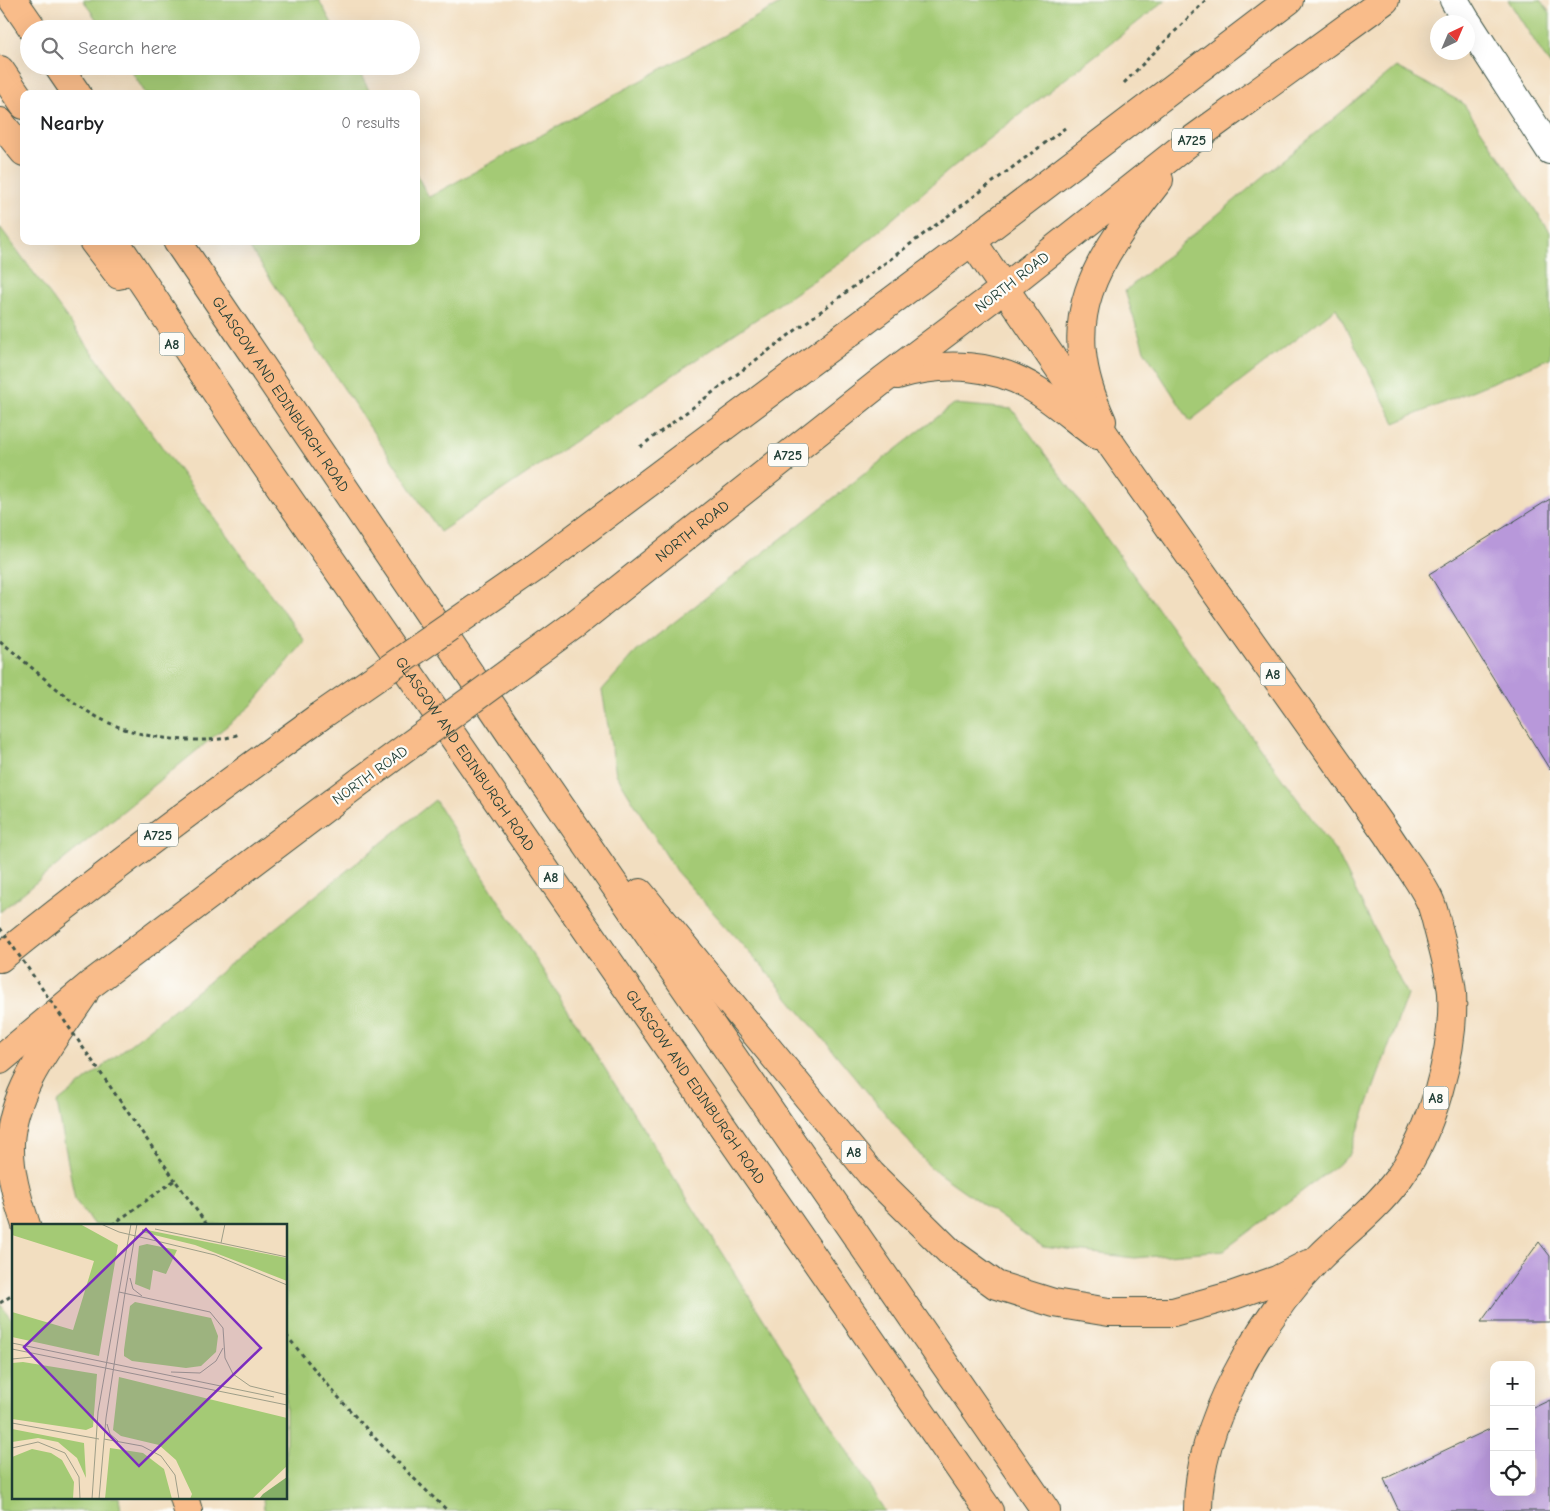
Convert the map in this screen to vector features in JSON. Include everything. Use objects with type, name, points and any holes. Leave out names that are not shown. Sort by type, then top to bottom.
[{"type":"main road","points":[[13,0],[27,20]]},
{"type":"main road","name":"A725","points":[[0,958],[211,795],[319,717],[536,567],[972,241],[1289,0]]},
{"type":"main road","name":"NORTH ROAD","points":[[0,1060],[90,985],[260,854],[574,625],[883,380],[1005,288],[1188,143],[1385,0]]},
{"type":"main road","points":[[0,70],[20,99]]},
{"type":"main road","points":[[64,75],[74,90]]},
{"type":"main road","points":[[0,122],[20,147]]},
{"type":"main road","name":"A725","points":[[1115,450],[1092,401],[1084,374],[1080,348],[1080,324],[1084,303],[1102,260],[1116,235],[1188,143]]},
{"type":"main road","name":"A8","points":[[972,241],[1115,450],[1392,842],[1429,900],[1444,953],[1452,992],[1449,1038],[1440,1082],[1426,1131],[1398,1179],[1358,1223],[1319,1258],[1281,1302],[1252,1346],[1230,1386],[1207,1450],[1198,1511]]},
{"type":"main road","name":"A8","points":[[96,245],[252,446]]},
{"type":"main road","name":"GLASGOW AND EDINBURGH ROAD","points":[[118,245],[252,446],[989,1511]]},
{"type":"main road","name":"GLASGOW AND EDINBURGH ROAD","points":[[179,245],[516,742],[1046,1511]]},
{"type":"main road","points":[[883,380],[932,367],[954,366],[997,373],[1016,379],[1038,390],[1115,450]]},
{"type":"main road","name":"A8","points":[[516,742],[871,1174],[949,1251],[996,1285],[1054,1302],[1109,1312],[1173,1312],[1234,1295],[1277,1280],[1319,1258]]},
{"type":"main road","points":[[25,1224],[16,1196],[11,1169],[10,1142],[14,1118],[31,1075],[90,985]]},
{"type":"main road","points":[[0,1194],[24,1224]]},
{"type":"main road","points":[[184,1498],[188,1511]]},
{"type":"street","points":[[1454,0],[1463,15]]},
{"type":"street","points":[[1475,34],[1550,150]]},
{"type":"path","points":[[1122,84],[1206,0]]},
{"type":"path","points":[[639,448],[1070,124]]},
{"type":"path","points":[[0,640],[86,709],[102,720],[118,727],[153,736],[206,740],[233,736],[247,730]]},
{"type":"path","points":[[0,928],[206,1224]]},
{"type":"path","points":[[113,1224],[175,1180]]},
{"type":"path","points":[[0,1303],[12,1295]]},
{"type":"path","points":[[288,1337],[333,1392],[385,1450],[448,1511]]},
{"type":"green space","points":[[83,0],[319,0],[330,20],[97,20]]},
{"type":"green space","points":[[787,0],[1166,0],[954,166],[847,258],[440,532],[248,245],[420,245],[420,181],[429,197]]},
{"type":"green space","points":[[1508,0],[1540,0],[1550,13],[1550,65]]},
{"type":"green space","points":[[1396,67],[1463,103],[1550,232],[1550,358],[1395,423],[1336,308],[1190,421],[1144,350],[1125,291]]},
{"type":"green space","points":[[134,75],[361,75],[369,90],[143,90]]},
{"type":"green space","points":[[0,227],[305,641],[251,706],[0,912]]},
{"type":"green space","points":[[954,404],[1012,409],[1337,853],[1407,995],[1349,1156],[1224,1250],[1134,1258],[1043,1247],[930,1167],[772,978],[676,871],[616,774],[602,690],[636,652]]},
{"type":"green space","points":[[435,800],[885,1511],[264,1511],[263,1498],[288,1498],[288,1224],[93,1224],[75,1200],[57,1103]]},
{"type":"green space","points":[[0,1304],[12,1319],[12,1498],[119,1498],[121,1511],[0,1511]]},
{"type":"building","points":[[1550,499],[1550,770],[1429,574]]},
{"type":"building","points":[[1539,1242],[1550,1256],[1550,1322],[1481,1322]]},
{"type":"building","points":[[1550,1400],[1550,1511],[1399,1511],[1384,1479],[1490,1429],[1490,1496],[1535,1496],[1535,1407]]}]
